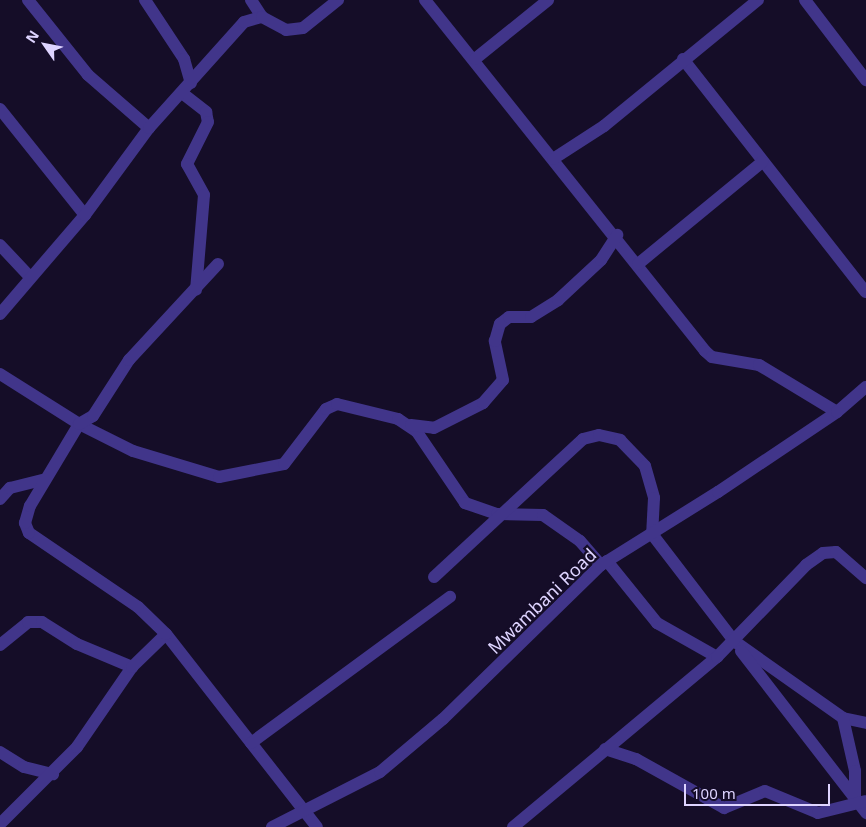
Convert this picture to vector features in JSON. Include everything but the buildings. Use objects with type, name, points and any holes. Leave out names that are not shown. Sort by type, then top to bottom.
[{"type":"street","points":[[28,0],[88,75],[149,128]]},
{"type":"street","points":[[145,0],[184,59],[191,83]]},
{"type":"street","points":[[251,0],[262,17],[286,30],[303,28],[338,0]]},
{"type":"street","points":[[475,59],[548,0]]},
{"type":"street","points":[[553,159],[604,126],[682,59],[758,0]]},
{"type":"street","points":[[804,0],[866,80]]},
{"type":"street","points":[[431,2],[553,159],[617,235],[712,357],[759,365],[837,412]]},
{"type":"street","points":[[0,314],[85,215],[149,128],[244,22],[262,17]]},
{"type":"street","points":[[682,59],[866,292]]},
{"type":"street","points":[[182,93],[206,112],[208,122],[187,164],[204,195],[195,293]]},
{"type":"street","points":[[0,109],[85,215]]},
{"type":"street","points":[[638,264],[762,162]]},
{"type":"street","points":[[0,374],[79,424],[133,451],[219,477],[284,464],[326,409],[337,404],[411,425],[434,428],[483,403],[503,380],[495,341],[500,324],[509,317],[531,317],[558,300],[601,260],[617,235]]},
{"type":"street","points":[[0,245],[30,277]]},
{"type":"street","points":[[218,264],[195,293],[129,360],[93,416],[79,424],[43,480],[24,523],[29,532],[138,607],[166,634],[316,827]]},
{"type":"street","name":"Mwambani Road","points":[[272,827],[307,813],[380,772],[436,725],[604,563],[652,534],[837,412],[866,387]]},
{"type":"street","points":[[411,425],[460,498],[475,509],[497,514],[543,515],[580,541],[604,563],[657,623],[717,658]]},
{"type":"street","points":[[434,576],[497,514],[583,440],[599,435],[620,440],[645,466],[654,498],[652,534],[860,802],[866,813]]},
{"type":"street","points":[[0,499],[10,488],[43,480]]},
{"type":"street","points":[[513,827],[717,658],[790,580],[824,553],[846,557],[866,578]]},
{"type":"street","points":[[252,743],[450,597]]},
{"type":"street","points":[[0,645],[28,622],[42,622],[77,644],[132,667]]},
{"type":"street","points":[[0,824],[53,774],[132,667],[166,634]]},
{"type":"street","points":[[734,641],[843,718],[866,723]]},
{"type":"street","points":[[843,718],[860,802]]},
{"type":"street","points":[[605,749],[636,759],[724,808],[765,791],[818,814],[860,802]]},
{"type":"street","points":[[0,752],[24,767],[53,774]]},
{"type":"street","points":[[24,767],[30,785],[24,800]]}]
